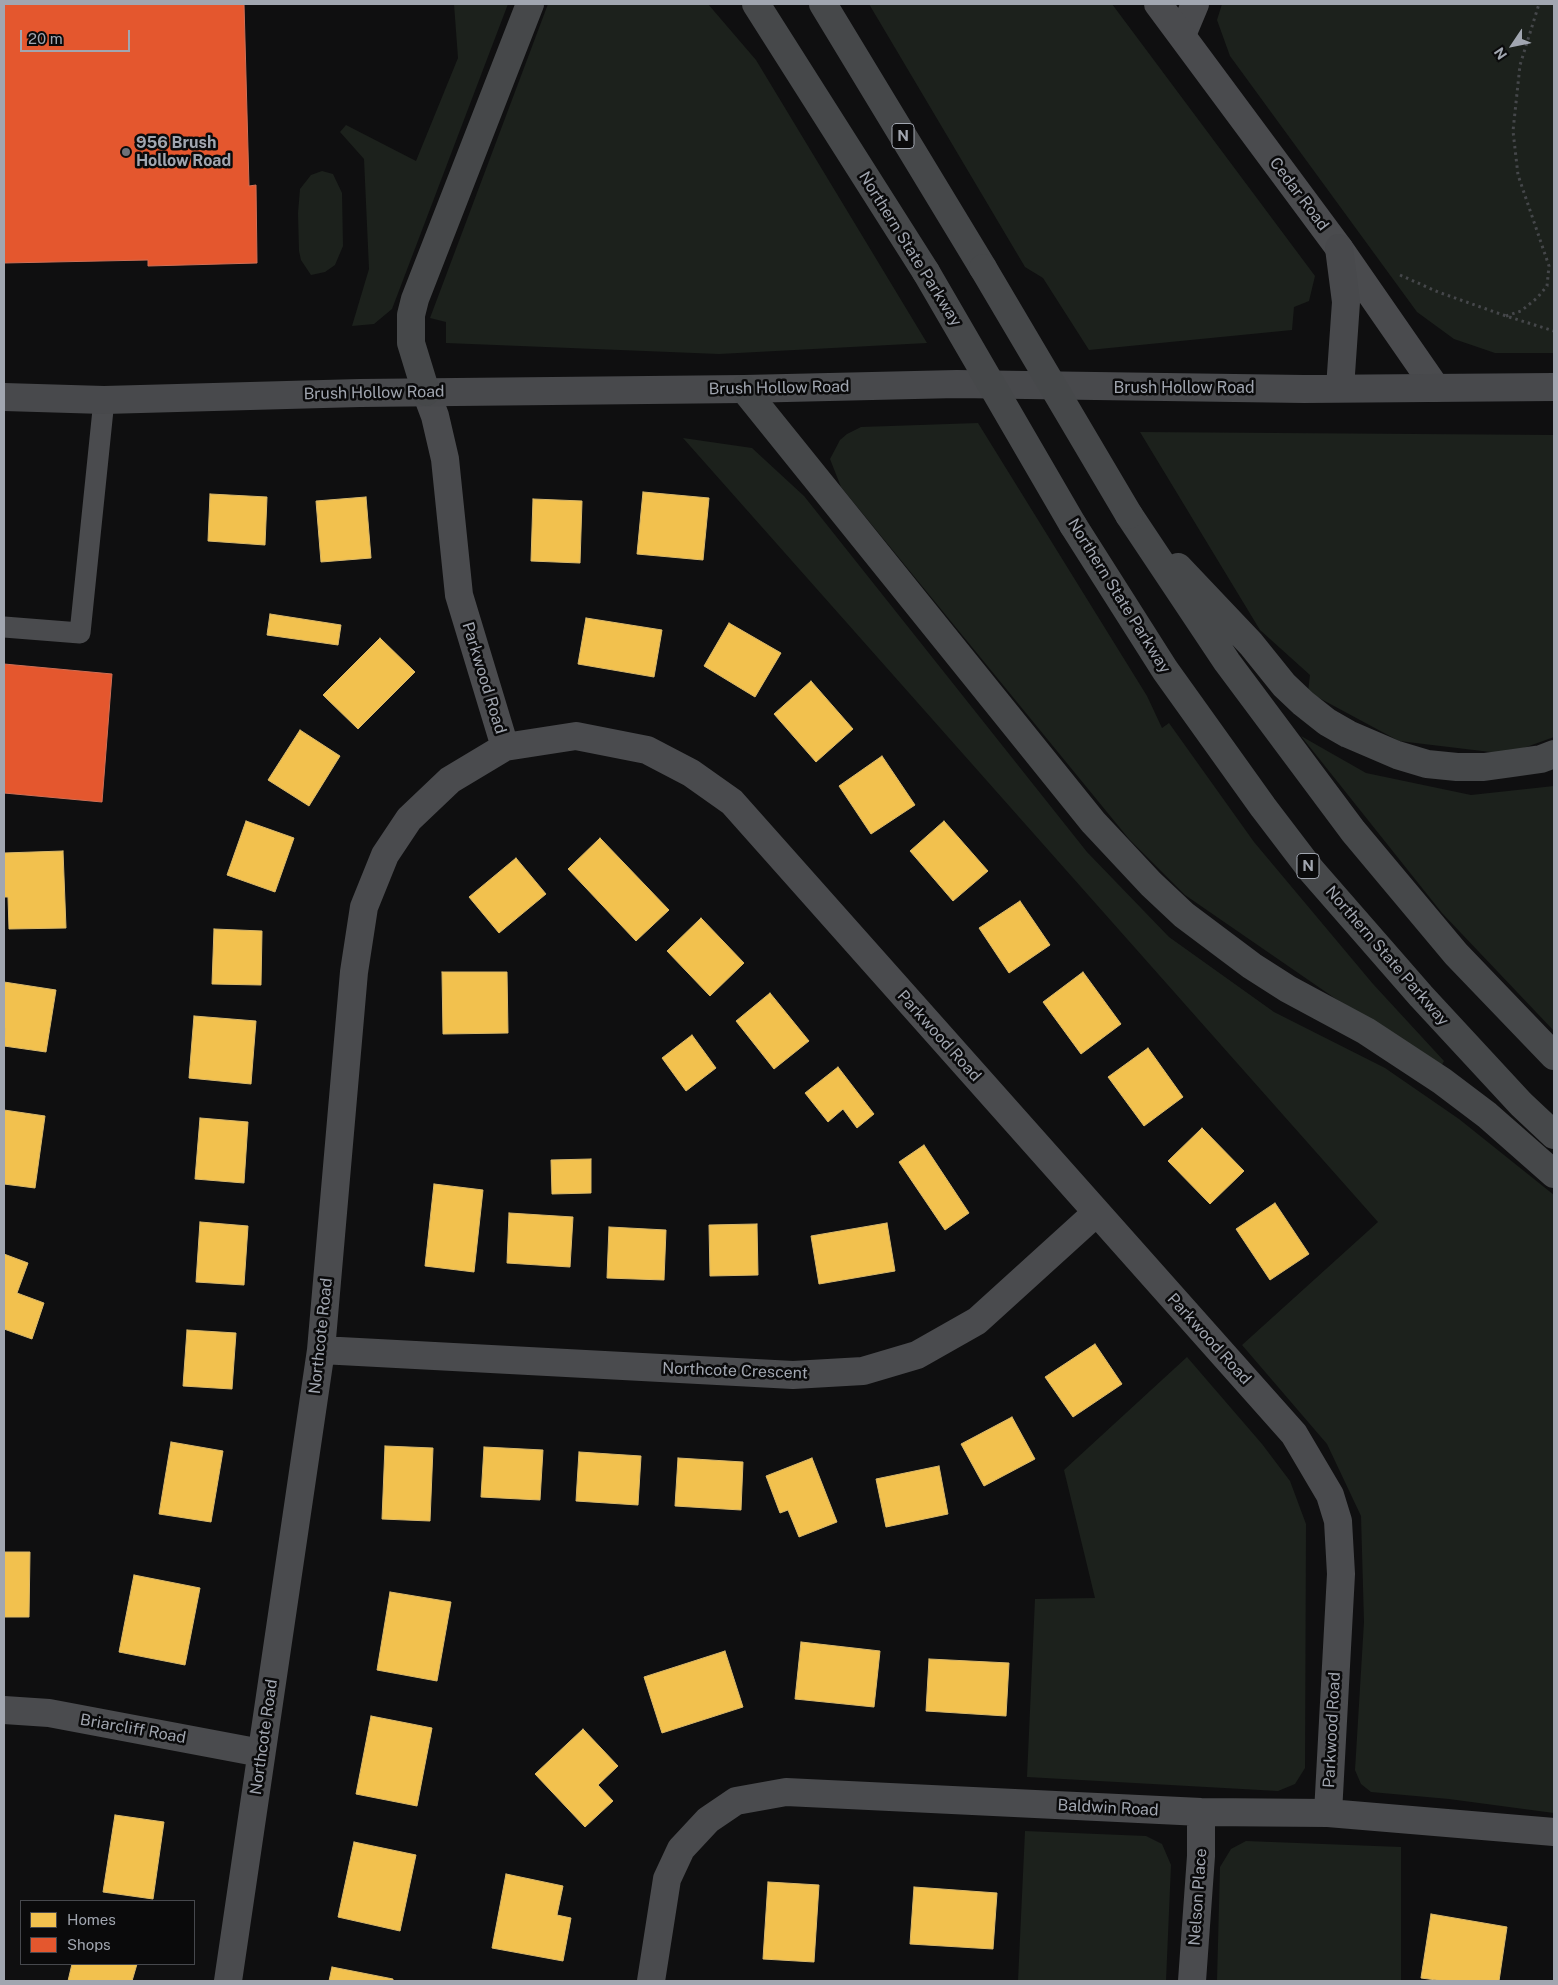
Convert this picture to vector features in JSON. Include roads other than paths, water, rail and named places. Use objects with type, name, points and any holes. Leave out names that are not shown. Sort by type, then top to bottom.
[{"type":"highway","points":[[426,392],[411,343],[410,315],[530,4]]},
{"type":"highway","name":"Northern State Parkway","points":[[756,4],[926,272],[1073,525],[1170,678],[1263,807],[1312,870],[1421,996],[1521,1104],[1554,1135]]},
{"type":"highway","name":"N","points":[[823,4],[983,268],[1129,515],[1227,662],[1353,830],[1456,954],[1554,1056]]},
{"type":"highway","points":[[744,389],[1093,822],[1150,884],[1184,915],[1252,966],[1288,989],[1366,1031],[1442,1081],[1487,1115],[1554,1174]]},
{"type":"highway","points":[[1129,515],[1251,644],[1284,685],[1303,704],[1327,722],[1348,734],[1397,755],[1427,764],[1457,767],[1484,767],[1541,759],[1554,754]]},
{"type":"main road","points":[[1339,248],[1346,302],[1340,388]]},
{"type":"main road","name":"Brush Hollow Road","points":[[4,397],[104,400],[426,392],[744,389],[957,384],[1554,388]]},
{"type":"street","name":"Cedar Road","points":[[1158,4],[1339,248],[1436,388]]},
{"type":"street","points":[[1182,36],[1195,4]]},
{"type":"street","name":"Parkwood Road","points":[[426,392],[435,416],[445,459],[458,595],[505,747],[576,736],[647,750],[691,773],[732,802],[1294,1434],[1330,1495],[1338,1521],[1341,1574],[1328,1813]]},
{"type":"street","name":"Northcote Road","points":[[228,1981],[322,1350],[354,972],[364,907],[385,855],[409,819],[450,780],[505,747]]},
{"type":"street","name":"Northcote Crescent","points":[[322,1350],[793,1375],[864,1371],[917,1355],[977,1321],[1096,1213]]},
{"type":"street","name":"Briarcliff Road","points":[[4,1710],[49,1713],[261,1753]]},
{"type":"street","name":"Baldwin Road","points":[[652,1981],[667,1879],[682,1849],[708,1820],[736,1801],[786,1792],[1201,1812],[1328,1813],[1554,1832]]},
{"type":"street","name":"Nelson Place","points":[[1192,1981],[1201,1856],[1201,1812]]},
{"type":"lane","points":[[4,627],[80,633],[104,400]]},
{"type":"place","name":"956 Brush Hollow Road","points":[[126,152]]}]
